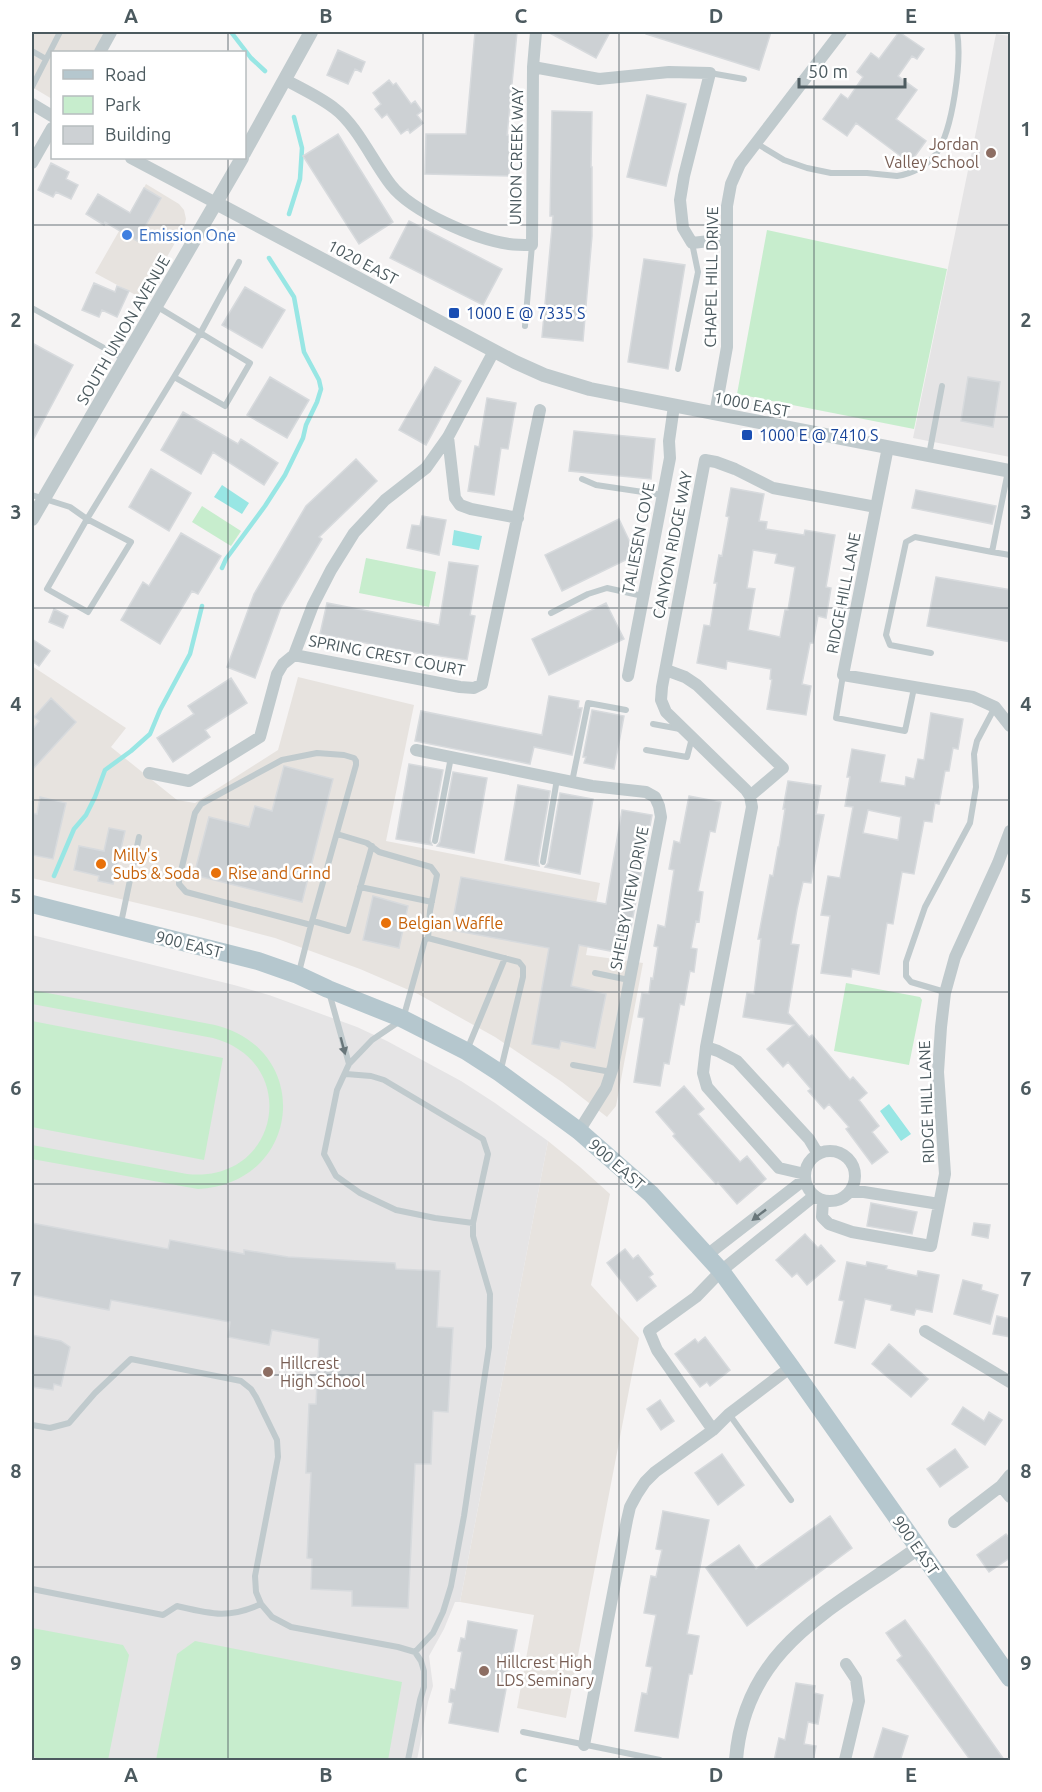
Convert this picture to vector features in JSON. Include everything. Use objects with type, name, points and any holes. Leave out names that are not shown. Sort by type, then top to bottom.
[{"type":"main road","name":"900 EAST","points":[[32,904],[258,961],[298,975],[404,1019],[466,1051],[579,1131],[651,1194],[721,1271],[1011,1677]]},
{"type":"street","points":[[101,51],[111,32]]},
{"type":"street","points":[[246,150],[311,32]]},
{"type":"street","name":"UNION CREEK WAY","points":[[286,80],[334,108],[348,123],[392,186],[408,201],[425,212],[480,237],[510,244],[531,245],[533,67],[536,32]]},
{"type":"street","name":"CHAPEL HILL DRIVE","points":[[715,414],[727,347],[727,206],[731,184],[740,164],[755,143],[841,32]]},
{"type":"street","name":"UNION CREEK WAY","points":[[533,67],[599,80],[669,72],[710,73]]},
{"type":"street","points":[[710,73],[680,200],[683,228],[692,243],[727,239]]},
{"type":"street","points":[[32,104],[51,115]]},
{"type":"street","points":[[32,163],[51,130]]},
{"type":"street","points":[[133,159],[216,203]]},
{"type":"street","name":"SOUTH UNION AVENUE","points":[[32,519],[37,497],[125,359],[241,159]]},
{"type":"street","name":"1020 EAST","points":[[216,203],[494,351]]},
{"type":"street","points":[[149,773],[189,781],[260,737],[277,674],[283,664],[294,654],[331,570],[354,533],[385,500],[426,468],[448,437],[494,351]]},
{"type":"street","name":"1000 EAST","points":[[494,351],[544,375],[590,389],[1009,471]]},
{"type":"street","name":"TALIESEN COVE","points":[[627,676],[670,458],[669,441],[674,406]]},
{"type":"street","name":"SPRING CREST COURT","points":[[294,654],[460,687],[474,688],[482,684],[540,410]]},
{"type":"street","points":[[448,437],[455,498],[460,505],[518,518]]},
{"type":"street","name":"RIDGE HILL LANE","points":[[888,447],[843,675],[973,697],[995,707],[1011,726]]},
{"type":"street","name":"CANYON RIDGE WAY","points":[[750,796],[666,712],[661,700],[705,460],[735,469],[773,488],[876,507]]},
{"type":"street","points":[[666,670],[685,677],[697,685],[783,768],[750,796],[752,807],[703,1073],[707,1087],[779,1168],[805,1176]]},
{"type":"street","name":"SHELBY VIEW DRIVE","points":[[416,750],[592,786],[646,792],[655,797],[659,806],[661,817],[611,1072],[606,1088],[579,1131]]},
{"type":"street","name":"RIDGE HILL LANE","points":[[818,1198],[822,1217],[829,1224],[852,1232],[931,1246],[945,1174],[938,1072],[945,993],[955,957],[1011,831]]},
{"type":"street","points":[[706,1047],[736,1061],[809,1139],[818,1154]]},
{"type":"street","points":[[828,1151],[837,1152],[852,1164],[855,1174],[854,1184],[842,1198],[832,1201],[818,1198],[808,1188],[805,1176],[810,1160],[818,1154],[828,1151]]},
{"type":"street","points":[[707,1255],[805,1176]]},
{"type":"street","points":[[849,1192],[864,1192],[939,1204]]},
{"type":"street","points":[[713,1430],[657,1350],[650,1331],[696,1297],[721,1271],[818,1198]]},
{"type":"street","points":[[925,1331],[1011,1382]]},
{"type":"street","points":[[584,1745],[630,1507],[645,1482],[655,1472],[713,1430],[729,1414],[791,1366]]},
{"type":"street","points":[[954,1522],[1001,1486],[1011,1475]]},
{"type":"street","points":[[1001,1486],[1011,1497]]},
{"type":"street","points":[[736,1761],[744,1716],[757,1685],[775,1658],[797,1633],[832,1605],[918,1548]]},
{"type":"street","points":[[845,1761],[859,1701],[856,1679],[846,1664]]},
{"type":"lane","points":[[32,87],[60,32]]},
{"type":"lane","points":[[755,143],[795,165],[819,171],[897,176],[909,173],[932,159],[941,146],[946,132],[958,69],[957,32]]},
{"type":"lane","points":[[32,51],[46,59]]},
{"type":"lane","points":[[710,73],[744,80]]},
{"type":"lane","points":[[678,369],[698,272],[692,243]]},
{"type":"lane","name":"UNION CREEK WAY","points":[[525,326],[531,245]]},
{"type":"lane","points":[[37,497],[70,507],[87,519],[131,542],[88,612],[47,589],[87,519],[201,332],[239,262]]},
{"type":"lane","points":[[156,306],[250,363],[225,406],[174,377]]},
{"type":"lane","points":[[32,308],[125,359]]},
{"type":"lane","points":[[929,455],[942,386]]},
{"type":"lane","points":[[992,552],[1009,471]]},
{"type":"lane","points":[[582,479],[596,485],[663,495]]},
{"type":"lane","points":[[931,653],[890,645],[886,635],[906,542],[915,537],[1011,555]]},
{"type":"lane","points":[[551,613],[588,594],[608,588],[643,596]]},
{"type":"lane","points":[[843,675],[836,718],[882,727],[905,731],[914,688]]},
{"type":"lane","points":[[572,782],[588,703],[626,710]]},
{"type":"lane","points":[[945,993],[911,982],[906,976],[906,962],[925,907],[970,823],[976,787],[974,754],[977,741],[995,707]]},
{"type":"lane","points":[[646,750],[687,757],[688,733],[652,724]]},
{"type":"lane","points":[[298,975],[312,923],[356,765],[356,760],[344,755],[317,753],[282,760],[208,799],[195,813],[179,879],[179,884],[186,892],[312,923],[348,931],[372,846]]},
{"type":"lane","points":[[435,841],[451,756]]},
{"type":"lane","points":[[543,862],[558,779]]},
{"type":"lane","points":[[337,834],[367,843],[379,852],[431,867],[437,875],[428,938],[425,940],[404,1019],[372,1040],[349,1064],[337,1090],[324,1154],[336,1176],[360,1193],[396,1210],[473,1223]]},
{"type":"lane","points":[[121,927],[139,837]]},
{"type":"lane","points":[[360,887],[432,902]]},
{"type":"lane","points":[[428,938],[519,962],[523,967],[523,977],[500,1073]]},
{"type":"lane","points":[[466,1051],[505,958]]},
{"type":"lane","points":[[595,973],[630,980]]},
{"type":"lane","points":[[328,989],[349,1064]]},
{"type":"lane","points":[[573,1065],[611,1072]]},
{"type":"lane","points":[[346,1074],[371,1076],[384,1080],[483,1139],[488,1154],[473,1223],[473,1236],[490,1293],[489,1347],[464,1516],[451,1586],[443,1612],[433,1633],[416,1652]]},
{"type":"lane","points":[[32,1425],[50,1428],[69,1423],[95,1393],[131,1359],[241,1381],[251,1389],[277,1440],[278,1457],[255,1576],[256,1592],[261,1604],[272,1617],[291,1627],[416,1652],[424,1671],[424,1687],[408,1761]]},
{"type":"lane","points":[[729,1414],[791,1500]]},
{"type":"lane","points":[[32,1589],[163,1615],[177,1606],[225,1615],[246,1611],[261,1604]]},
{"type":"lane","points":[[523,1732],[660,1761]]},
{"type":"shaded area","points":[[32,32],[117,32],[107,51],[51,51],[51,98],[32,87]]},
{"type":"shaded area","name":"Jordan Valley School","points":[[996,34],[1010,36],[1010,457],[913,438]]},
{"type":"shaded area","points":[[146,184],[179,204],[184,210],[186,219],[184,227],[143,299],[95,273]]},
{"type":"shaded area","points":[[32,666],[126,728],[111,747],[177,800],[195,803],[278,750],[298,677],[414,705],[386,841],[600,883],[586,955],[643,963],[616,1106],[607,1117],[562,1082],[495,1037],[418,994],[360,969],[275,938],[32,878]]},
{"type":"shaded area","name":"Hillcrest High School","points":[[32,935],[234,985],[269,995],[357,1027],[461,1081],[548,1141],[460,1602],[455,1602],[444,1629],[429,1656],[433,1686],[417,1760],[32,1760]]},
{"type":"shaded area","points":[[548,1141],[610,1194],[591,1285],[639,1338],[566,1718],[517,1708],[534,1615],[460,1602]]},
{"type":"green space","points":[[767,230],[947,269],[914,429],[737,394]]},
{"type":"green space","points":[[202,506],[241,531],[231,546],[192,522]]},
{"type":"green space","points":[[366,558],[436,572],[429,607],[359,593]]},
{"type":"green space","points":[[846,983],[920,997],[922,1000],[909,1065],[834,1051]]},
{"type":"green space","points":[[32,990],[215,1025],[247,1039],[269,1060],[281,1087],[283,1115],[275,1142],[258,1165],[232,1182],[198,1189],[32,1159],[32,1145],[187,1174],[218,1172],[243,1160],[260,1142],[268,1119],[268,1094],[260,1071],[241,1051],[213,1038],[32,1004]]},
{"type":"green space","points":[[32,1021],[223,1058],[204,1160],[32,1127]]},
{"type":"green space","points":[[32,1628],[123,1645],[129,1655],[108,1760],[39,1760],[32,1755]]},
{"type":"green space","points":[[195,1641],[402,1682],[388,1760],[156,1760],[177,1654]]},
{"type":"water","points":[[222,485],[249,503],[242,514],[214,497]]},
{"type":"water","points":[[454,530],[482,536],[479,550],[452,545]]},
{"type":"water","points":[[889,1104],[911,1134],[901,1141],[880,1111]]},
{"type":"building","points":[[475,32],[517,32],[507,135],[510,135],[509,176],[425,174],[426,134],[466,134]]},
{"type":"building","points":[[548,32],[610,32],[596,58]]},
{"type":"building","points":[[646,32],[771,32],[759,70],[646,34]]},
{"type":"building","points":[[899,32],[924,49],[917,59],[912,56],[898,76],[917,90],[896,119],[926,141],[910,163],[856,123],[847,136],[823,119],[841,94],[848,99],[863,77],[857,72],[871,53],[879,59]]},
{"type":"building","points":[[338,50],[365,62],[361,72],[355,69],[348,84],[327,75]]},
{"type":"building","points":[[389,80],[393,85],[396,83],[411,104],[415,101],[422,111],[417,115],[423,123],[410,133],[408,129],[401,134],[387,114],[382,118],[375,109],[381,104],[373,93]]},
{"type":"building","points":[[647,95],[686,104],[666,186],[627,177]]},
{"type":"building","points":[[552,111],[592,112],[592,236],[583,341],[542,337],[553,216],[550,216]]},
{"type":"building","points":[[338,134],[393,222],[359,244],[303,156]]},
{"type":"building","points":[[51,163],[69,172],[66,179],[78,185],[71,199],[56,192],[53,197],[38,190]]},
{"type":"building","points":[[144,188],[161,198],[137,241],[105,222],[104,225],[86,214],[98,194],[130,213]]},
{"type":"building","points":[[409,221],[502,269],[483,305],[390,258]]},
{"type":"building","points":[[644,259],[685,265],[668,369],[628,362]]},
{"type":"building","points":[[94,283],[115,292],[117,286],[129,291],[117,317],[102,310],[99,317],[82,310]]},
{"type":"building","points":[[245,287],[285,310],[262,348],[222,325]]},
{"type":"building","points":[[32,343],[73,365],[32,442]]},
{"type":"building","points":[[435,367],[461,381],[426,445],[399,430]]},
{"type":"building","points":[[270,377],[309,400],[287,438],[247,415]]},
{"type":"building","points":[[968,377],[1000,382],[993,427],[961,421]]},
{"type":"building","points":[[487,398],[516,403],[508,449],[501,448],[494,495],[468,491],[475,446],[479,447]]},
{"type":"building","points":[[183,412],[238,444],[241,439],[278,463],[264,485],[213,452],[201,474],[161,450]]},
{"type":"building","points":[[574,431],[655,439],[651,479],[569,471]]},
{"type":"building","points":[[356,459],[377,481],[319,537],[322,539],[281,607],[255,678],[227,667],[254,594],[306,506]]},
{"type":"building","points":[[151,469],[191,493],[169,531],[129,507]]},
{"type":"building","points":[[731,488],[764,494],[759,521],[767,522],[766,529],[804,535],[805,530],[835,535],[826,587],[831,588],[826,618],[818,616],[802,684],[811,686],[806,715],[767,709],[772,680],[770,679],[771,669],[727,661],[726,669],[697,663],[704,625],[710,626],[717,583],[714,583],[719,555],[722,556],[729,517],[726,516]],"holes":[[[753,550],[777,554],[775,563],[795,567],[788,610],[785,610],[780,637],[748,630],[755,589],[747,588]]]},
{"type":"building","points":[[916,490],[996,506],[992,524],[912,508]]},
{"type":"building","points":[[422,516],[446,520],[439,555],[407,548],[412,525],[420,526]]},
{"type":"building","points":[[619,519],[636,555],[562,591],[545,555]]},
{"type":"building","points":[[181,533],[221,556],[198,594],[192,591],[160,644],[121,620],[143,582],[149,586]]},
{"type":"building","points":[[449,562],[478,566],[470,615],[475,616],[467,660],[427,655],[320,634],[327,603],[439,625]]},
{"type":"building","points":[[936,577],[1011,590],[1011,642],[927,626]]},
{"type":"building","points":[[606,603],[624,639],[549,675],[532,639]]},
{"type":"building","points":[[54,609],[68,616],[63,628],[49,622]]},
{"type":"building","points":[[32,639],[50,651],[39,666],[32,661]]},
{"type":"building","points":[[231,678],[247,703],[205,730],[210,737],[173,762],[157,738],[194,714],[188,706]]},
{"type":"building","points":[[549,696],[579,701],[578,708],[582,708],[572,755],[534,747],[530,764],[415,741],[421,711],[542,735]]},
{"type":"building","points":[[51,698],[76,722],[32,770],[32,730],[39,721],[34,717]]},
{"type":"building","points":[[592,710],[624,716],[614,769],[584,763],[586,757],[583,757]]},
{"type":"building","points":[[931,713],[963,719],[958,749],[953,748],[949,771],[945,771],[939,804],[935,803],[932,822],[924,821],[914,874],[902,872],[893,924],[887,923],[879,974],[852,969],[851,977],[821,973],[830,916],[821,915],[828,876],[840,878],[853,807],[845,806],[852,749],[885,755],[880,782],[905,786],[906,777],[914,779],[918,759],[924,760]],"holes":[[[868,810],[901,817],[898,840],[863,833]]]},
{"type":"building","points":[[409,764],[443,770],[430,840],[432,845],[396,839]]},
{"type":"building","points":[[284,766],[333,779],[302,902],[194,875],[209,817],[249,827],[255,806],[272,811]]},
{"type":"building","points":[[453,772],[487,778],[474,853],[437,846],[440,842]]},
{"type":"building","points":[[788,781],[821,786],[816,814],[824,815],[811,883],[803,882],[797,909],[791,944],[799,945],[788,1013],[809,1037],[812,1035],[850,1080],[853,1077],[867,1093],[859,1100],[879,1126],[872,1132],[888,1152],[872,1164],[846,1129],[849,1127],[829,1104],[824,1109],[808,1091],[811,1089],[788,1062],[783,1067],[767,1049],[794,1025],[743,1017],[747,993],[754,994],[761,939],[758,939],[770,875],[773,876],[779,847]]},
{"type":"building","points":[[518,785],[550,791],[539,866],[505,860]]},
{"type":"building","points":[[560,793],[593,799],[580,874],[545,867],[548,863]]},
{"type":"building","points":[[689,796],[721,802],[715,832],[710,831],[698,891],[703,892],[699,922],[696,921],[691,948],[697,949],[694,972],[690,971],[684,1005],[680,1004],[669,1064],[664,1063],[660,1086],[634,1082],[644,1018],[638,1017],[642,993],[649,994],[651,978],[653,979],[658,947],[654,946],[658,925],[665,927],[674,870],[669,869],[674,841],[680,843]]},
{"type":"building","points":[[40,797],[66,803],[53,859],[32,855],[32,813],[37,814]]},
{"type":"building","points":[[622,810],[652,815],[626,954],[579,945],[571,986],[606,994],[595,1048],[561,1041],[559,1049],[532,1044],[549,948],[451,930],[461,877],[606,904]]},
{"type":"building","points":[[109,828],[125,831],[113,884],[98,881],[99,876],[74,870],[79,846],[104,851]]},
{"type":"building","name":"Belgian Waffle","points":[[373,896],[408,906],[399,948],[363,940]]},
{"type":"building","points":[[684,1086],[704,1109],[698,1114],[740,1162],[747,1156],[766,1179],[737,1204],[673,1136],[675,1134],[656,1112]]},
{"type":"building","points":[[871,1203],[917,1212],[912,1234],[867,1226]]},
{"type":"building","points":[[32,1223],[168,1249],[170,1240],[244,1254],[244,1250],[288,1257],[395,1263],[396,1269],[440,1271],[437,1327],[453,1328],[448,1412],[433,1411],[431,1464],[415,1464],[408,1608],[352,1606],[352,1591],[311,1589],[312,1559],[307,1558],[311,1473],[306,1473],[309,1404],[316,1404],[319,1339],[272,1330],[269,1345],[228,1337],[230,1322],[111,1300],[109,1310],[32,1295]]},
{"type":"building","points":[[974,1223],[990,1225],[988,1238],[972,1235]]},
{"type":"building","points":[[805,1234],[818,1248],[821,1245],[835,1261],[807,1285],[797,1273],[792,1277],[776,1260]]},
{"type":"building","points":[[625,1249],[633,1259],[638,1255],[653,1274],[649,1277],[656,1286],[637,1301],[607,1263]]},
{"type":"building","points":[[847,1262],[866,1266],[867,1262],[887,1266],[886,1269],[917,1276],[918,1271],[939,1275],[932,1312],[916,1309],[914,1315],[891,1310],[892,1305],[865,1299],[855,1348],[835,1343],[844,1301],[839,1300]]},
{"type":"building","points":[[963,1280],[982,1285],[981,1290],[998,1295],[990,1324],[954,1314]]},
{"type":"building","points":[[997,1316],[1011,1319],[1011,1337],[993,1334]]},
{"type":"building","points":[[32,1335],[61,1341],[70,1347],[61,1386],[54,1384],[53,1390],[32,1387]]},
{"type":"building","points":[[705,1337],[730,1370],[710,1386],[707,1382],[700,1387],[675,1354],[695,1339],[698,1343]]},
{"type":"building","points":[[889,1344],[928,1379],[911,1397],[872,1364]]},
{"type":"building","points":[[660,1400],[674,1421],[661,1430],[647,1409]]},
{"type":"building","points":[[963,1407],[984,1421],[989,1412],[1002,1420],[985,1445],[952,1424]]},
{"type":"building","points":[[955,1449],[968,1467],[940,1487],[927,1469]]},
{"type":"building","points":[[722,1454],[744,1485],[718,1505],[695,1473]]},
{"type":"building","points":[[663,1511],[709,1520],[687,1634],[699,1636],[692,1674],[689,1674],[678,1738],[635,1731],[642,1693],[647,1694],[652,1667],[646,1666],[656,1615],[644,1613],[651,1576],[656,1577],[662,1550],[656,1549]]},
{"type":"building","points":[[830,1516],[852,1548],[747,1626],[706,1568],[739,1545],[756,1569]]},
{"type":"building","points":[[1006,1534],[1011,1540],[1011,1557],[989,1572],[977,1555]]},
{"type":"building","points":[[905,1620],[1005,1761],[971,1761],[897,1660],[902,1656],[886,1633]]},
{"type":"building","name":"Hillcrest High LDS Seminary","points":[[468,1621],[517,1630],[498,1732],[449,1723],[453,1703],[449,1702],[451,1689],[455,1690],[462,1652],[458,1651],[461,1638],[465,1639]]},
{"type":"building","points":[[796,1683],[815,1686],[814,1693],[823,1695],[818,1724],[808,1722],[804,1744],[816,1746],[813,1761],[774,1761],[779,1738],[785,1740]]},
{"type":"building","points":[[883,1728],[908,1736],[900,1761],[873,1761]]},
{"type":"waterway","points":[[231,32],[246,51]]},
{"type":"waterway","points":[[246,52],[265,71]]},
{"type":"waterway","points":[[289,214],[300,179],[302,148],[294,117]]},
{"type":"waterway","points":[[222,568],[285,475],[303,438],[321,389],[319,380],[304,352],[294,297],[269,258]]},
{"type":"waterway","points":[[54,876],[74,829],[86,815],[95,797],[105,770],[150,734],[190,654],[202,606]]},
{"type":"place","name":"Jordan Valley School","points":[[991,153]]},
{"type":"place","name":"Emission One","points":[[127,235]]},
{"type":"place","name":"1000 E @ 7335 S","points":[[454,313]]},
{"type":"place","name":"1000 E @ 7410 S","points":[[747,435]]},
{"type":"place","name":"Milly's Subs & Soda","points":[[101,864]]},
{"type":"place","name":"Rise and Grind","points":[[216,873]]},
{"type":"place","name":"Belgian Waffle","points":[[386,923]]},
{"type":"place","name":"Hillcrest High School","points":[[268,1372]]},
{"type":"place","name":"Hillcrest High LDS Seminary","points":[[484,1671]]}]
